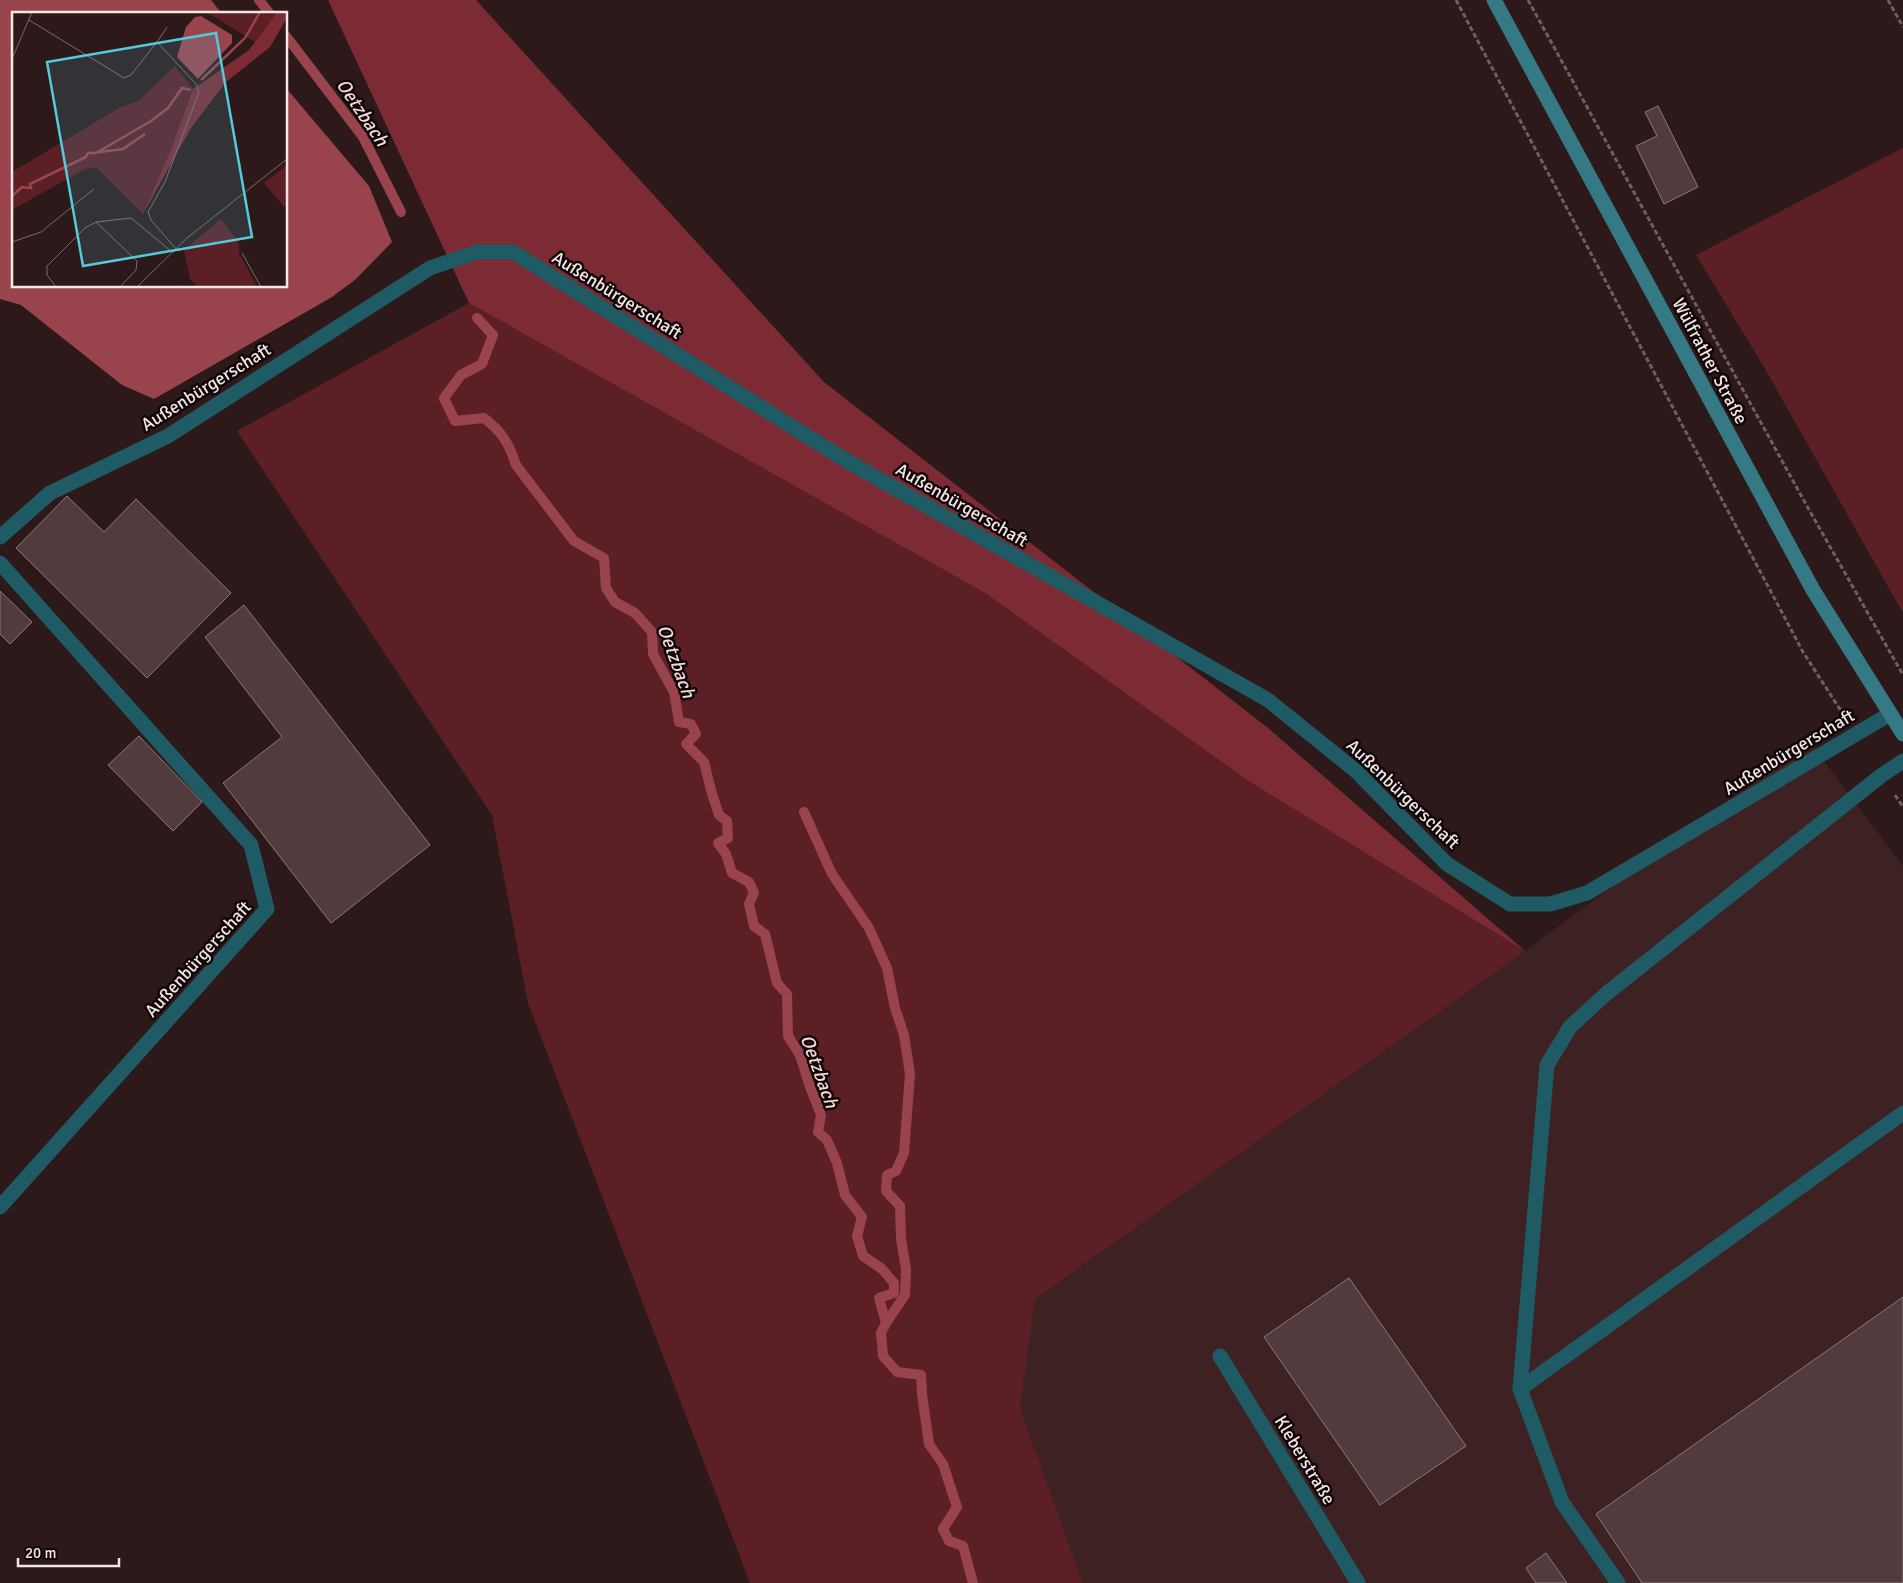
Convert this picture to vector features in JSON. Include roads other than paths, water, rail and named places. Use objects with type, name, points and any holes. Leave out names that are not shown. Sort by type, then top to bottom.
[{"type":"main road","name":"Wülfrather Straße","points":[[1494,0],[1813,590],[1903,734]]},
{"type":"street","name":"Außenbürgerschaft","points":[[0,537],[50,494],[168,436],[430,268],[477,252],[513,252],[847,461],[1268,700],[1356,771],[1447,864],[1510,904],[1550,904],[1587,894],[1890,714]]},
{"type":"street","name":"Außenbürgerschaft","points":[[0,563],[251,845],[267,908],[0,1207]]},
{"type":"street","points":[[1618,1583],[1562,1502],[1520,1389],[1547,1065],[1570,1027],[1607,992],[1882,775],[1903,761]]},
{"type":"street","points":[[1520,1389],[1903,1113]]},
{"type":"street","name":"Kleberstraße","points":[[1220,1356],[1358,1583]]},
{"type":"waterway","name":"Oetzbach","points":[[259,0],[268,12]]},
{"type":"waterway","name":"Oetzbach","points":[[288,39],[363,137],[401,212]]},
{"type":"waterway","name":"Oetzbach","points":[[477,318],[493,335],[482,364],[461,375],[444,398],[455,421],[484,418],[496,428],[508,444],[516,465],[574,541],[604,558],[606,588],[615,602],[635,613],[652,632],[653,654],[674,692],[679,722],[691,724],[696,734],[686,744],[704,762],[719,815],[727,821],[728,838],[718,843],[726,854],[732,873],[749,882],[754,893],[749,904],[754,926],[765,934],[777,983],[787,994],[788,1036],[800,1055],[821,1115],[818,1132],[827,1140],[837,1163],[845,1195],[862,1217],[857,1236],[863,1256],[882,1269],[894,1283],[894,1293],[879,1298],[886,1323],[881,1333],[883,1356],[897,1372],[921,1375],[929,1444],[943,1464],[957,1507],[943,1529],[949,1541],[963,1546],[973,1583]]},
{"type":"waterway","points":[[804,812],[832,874],[869,928],[887,968],[895,1008],[904,1035],[910,1074],[904,1153],[896,1171],[887,1175],[886,1191],[900,1206],[901,1239],[906,1269],[905,1295],[886,1323]]}]
